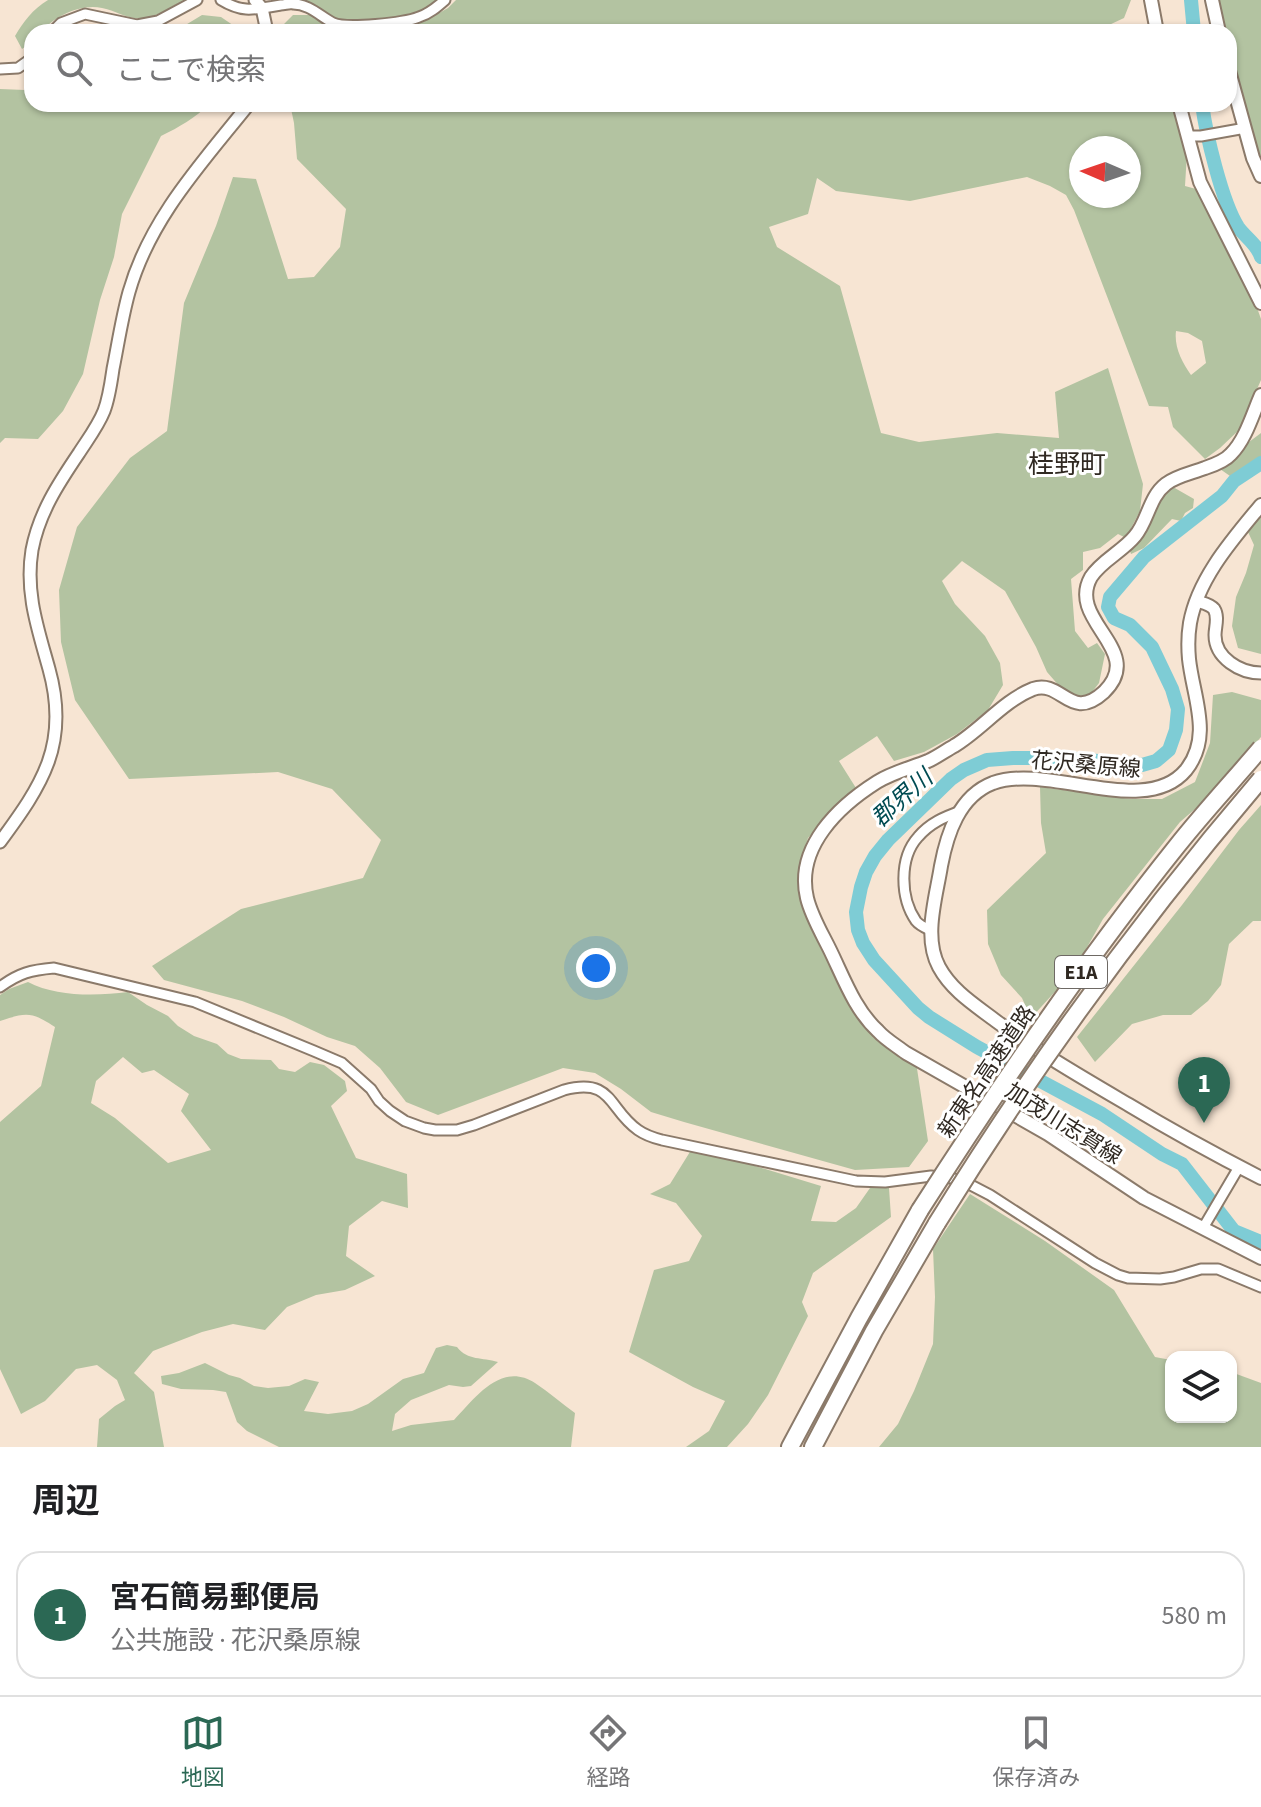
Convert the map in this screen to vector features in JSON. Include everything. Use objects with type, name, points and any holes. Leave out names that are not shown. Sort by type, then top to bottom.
[{"type":"highway","name":"新東名高速道路","points":[[790,1447],[920,1210],[1035,1036],[1178,845],[1261,748]]},
{"type":"highway","name":"新東名高速道路","points":[[813,1447],[874,1331],[987,1141],[1111,965],[1261,779]]},
{"type":"main road","points":[[1151,0],[1156,24]]},
{"type":"main road","points":[[1212,0],[1217,24]]},
{"type":"main road","points":[[1237,106],[1261,176]]},
{"type":"main road","points":[[1183,112],[1194,136],[1200,182],[1261,303]]},
{"type":"main road","name":"加茂川志賀線","points":[[1261,395],[1237,447],[1229,457],[1165,484],[1136,535],[1092,575],[1087,606],[1113,650],[1117,664],[1116,675],[1107,689],[1091,702],[1083,704],[1047,689],[1034,689],[1009,703],[950,748],[879,781],[845,806],[823,830],[815,841],[806,871],[806,892],[813,913],[848,989],[876,1030],[906,1053],[1048,1134],[1144,1198],[1205,1224],[1261,1258]]},
{"type":"main road","name":"花沢桑原線","points":[[1261,505],[1208,576],[1191,620],[1189,659],[1201,723],[1197,751],[1188,767],[1178,778],[1152,789],[1108,788],[1055,780],[1012,778],[982,789],[967,802],[952,824],[944,847],[932,931],[939,967],[959,993],[1023,1041],[1081,1078],[1237,1170],[1261,1178]]},
{"type":"street","points":[[142,24],[158,21],[197,0]]},
{"type":"street","points":[[221,0],[241,10],[258,4],[294,3],[310,8],[335,24]]},
{"type":"street","points":[[376,24],[405,22],[424,16],[445,0]]},
{"type":"street","points":[[258,4],[264,24]]},
{"type":"street","points":[[60,24],[85,14],[132,24]]},
{"type":"street","points":[[0,69],[18,68],[24,64]]},
{"type":"street","points":[[0,842],[40,783],[48,765],[56,723],[50,672],[34,615],[29,575],[37,529],[53,491],[104,410],[129,292],[152,232],[172,199],[243,112]]},
{"type":"street","points":[[1194,136],[1242,128]]},
{"type":"street","points":[[1197,601],[1210,605],[1215,611],[1216,646],[1225,659],[1244,670],[1261,673]]},
{"type":"street","points":[[932,931],[918,924],[913,916],[905,894],[906,863],[917,838],[939,819],[961,811]]},
{"type":"street","points":[[0,987],[31,970],[54,968],[195,1002],[342,1063],[390,1111],[405,1121],[435,1130],[457,1130],[564,1090],[593,1088],[605,1094],[640,1132],[662,1140],[856,1181],[885,1182],[931,1176],[951,1178],[990,1195],[1095,1263],[1124,1277],[1160,1279],[1201,1269],[1218,1269],[1261,1287]]},
{"type":"street","points":[[1205,1224],[1237,1170]]},
{"type":"green space","points":[[48,0],[184,0],[144,18],[86,7],[61,16],[50,24],[24,24],[22,49],[15,36],[29,16]]},
{"type":"green space","points":[[299,0],[438,0],[420,14],[346,22]]},
{"type":"green space","points":[[456,0],[1131,0],[1124,18],[1111,24],[414,24],[448,8]]},
{"type":"green space","points":[[1217,0],[1261,0],[1261,163],[1237,79],[1237,24],[1222,24]]},
{"type":"green space","points":[[202,15],[221,17],[231,24],[187,24]]},
{"type":"green space","points":[[293,15],[311,15],[328,24],[284,24]]},
{"type":"green space","points":[[0,89],[24,90],[24,112],[200,112],[161,136],[122,214],[114,257],[100,300],[83,374],[63,411],[38,439],[5,438],[0,443]]},
{"type":"green space","points":[[292,112],[1175,112],[1187,153],[1185,186],[1196,189],[1261,319],[1261,380],[1239,430],[1205,459],[1173,427],[1168,407],[1149,406],[1073,208],[1141,208],[1141,136],[1069,136],[1069,201],[1066,195],[1050,186],[1027,177],[910,201],[836,191],[817,178],[808,214],[769,227],[777,247],[840,286],[881,433],[919,442],[997,433],[1059,438],[1055,392],[1108,368],[1143,484],[1140,511],[1126,538],[1118,534],[1100,548],[1083,552],[1083,570],[1071,579],[1075,631],[1088,648],[1097,643],[1105,654],[1099,683],[1089,696],[1077,696],[1060,687],[1047,672],[1005,591],[962,561],[942,581],[955,604],[985,636],[1000,663],[1003,685],[988,710],[957,734],[924,752],[894,761],[877,736],[839,761],[856,788],[808,838],[799,868],[801,901],[840,986],[859,1018],[881,1043],[916,1062],[928,1141],[909,1167],[855,1170],[684,1122],[651,1112],[595,1073],[563,1068],[438,1115],[406,1102],[380,1068],[355,1046],[242,1001],[164,980],[152,966],[241,909],[363,878],[381,840],[332,789],[278,772],[129,779],[75,700],[61,642],[59,590],[77,527],[130,458],[167,431],[184,303],[233,177],[256,179],[288,279],[314,277],[340,247],[346,209],[297,159]],"holes":[[[1176,331],[1188,333],[1202,341],[1206,363],[1191,375],[1179,354]]]},
{"type":"green space","points":[[1261,433],[1261,457],[1230,476],[1220,469],[1241,448]]},
{"type":"green space","points":[[1173,487],[1194,499],[1193,508],[1185,513],[1181,521],[1172,519],[1144,548],[1131,554],[1169,488]]},
{"type":"green space","points":[[1261,516],[1261,654],[1238,648],[1232,626],[1236,597],[1254,545],[1248,532]]},
{"type":"green space","points":[[1232,692],[1261,700],[1261,737],[1210,796],[1180,822],[1103,919],[1073,972],[1031,1018],[1022,998],[1001,975],[988,944],[987,910],[1046,853],[1040,787],[1131,799],[1162,799],[1195,782],[1210,743],[1213,695]]},
{"type":"green space","points":[[1261,805],[1261,921],[1253,921],[1229,944],[1221,985],[1191,1015],[1163,1015],[1132,1024],[1095,1062],[1077,1037]]},
{"type":"green space","points":[[28,982],[77,994],[128,992],[194,1036],[217,1044],[228,1054],[241,1059],[271,1060],[279,1069],[295,1072],[310,1062],[324,1065],[345,1081],[347,1091],[331,1106],[356,1158],[407,1174],[408,1208],[382,1201],[349,1226],[346,1256],[375,1276],[345,1290],[316,1295],[287,1307],[265,1330],[233,1324],[153,1351],[134,1373],[154,1392],[164,1447],[97,1447],[99,1419],[125,1400],[117,1380],[97,1365],[76,1369],[45,1401],[21,1414],[0,1369],[0,1122],[41,1086],[55,1027],[29,1015],[0,1021],[0,995]],"holes":[[[123,1057],[142,1073],[154,1070],[189,1094],[181,1111],[211,1150],[168,1163],[115,1118],[91,1103],[96,1081]]]},
{"type":"green space","points":[[693,1147],[821,1186],[811,1221],[836,1222],[856,1208],[870,1188],[889,1188],[891,1217],[813,1273],[802,1302],[808,1316],[768,1395],[727,1447],[686,1447],[709,1431],[725,1401],[629,1352],[654,1270],[689,1261],[702,1236],[676,1203],[650,1194],[670,1184]]},
{"type":"green space","points":[[970,1194],[1045,1241],[1114,1290],[1155,1357],[1165,1359],[1165,1423],[1237,1423],[1237,1374],[1261,1383],[1261,1447],[879,1447],[898,1424],[933,1344],[933,1249]]},
{"type":"green space","points":[[447,1345],[457,1347],[471,1357],[498,1362],[471,1386],[449,1385],[411,1400],[395,1414],[392,1431],[411,1425],[454,1420],[490,1385],[511,1376],[523,1377],[575,1413],[571,1447],[279,1447],[247,1431],[237,1422],[226,1392],[181,1389],[162,1384],[161,1376],[205,1363],[254,1386],[289,1386],[305,1379],[319,1382],[304,1411],[328,1414],[352,1411],[368,1404],[403,1379],[424,1373],[436,1348]]},
{"type":"waterway","name":"郡界川","points":[[1191,0],[1193,24]]},
{"type":"waterway","name":"郡界川","points":[[1204,112],[1226,201],[1238,227],[1261,257]]},
{"type":"waterway","name":"郡界川","points":[[1261,463],[1234,481],[1222,496],[1144,557],[1110,597],[1108,607],[1114,618],[1130,625],[1152,647],[1172,689],[1178,709],[1176,730],[1169,750],[1156,761],[1142,765],[1065,758],[1013,758],[987,760],[964,770],[951,779],[875,856],[866,872],[856,912],[858,930],[874,960],[929,1017],[977,1047],[1102,1114],[1182,1164],[1234,1231],[1261,1242]]},
{"type":"place","name":"宮石簡易郵便局","points":[[1204,1123]]},
{"type":"district","name":"桂野町","points":[[1067,464]]}]
